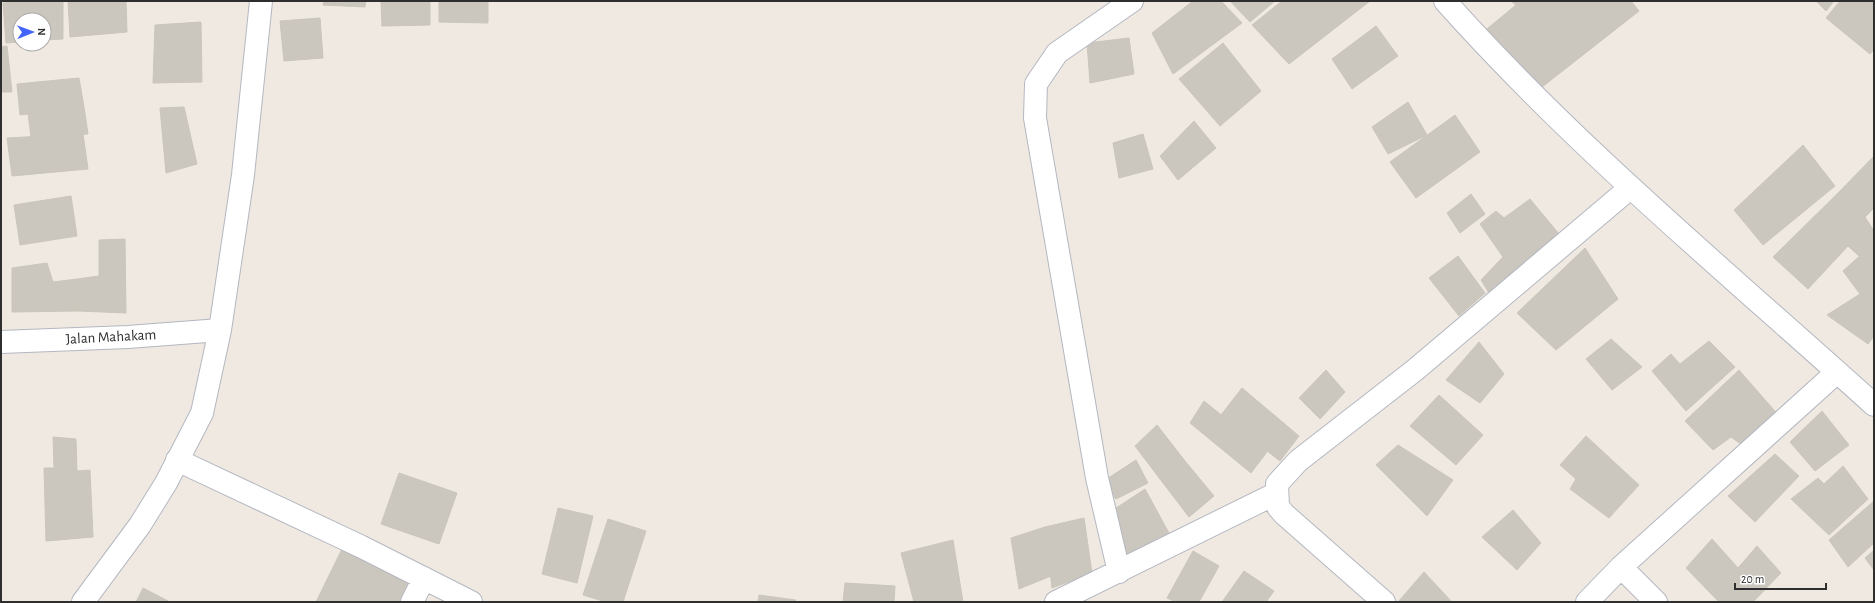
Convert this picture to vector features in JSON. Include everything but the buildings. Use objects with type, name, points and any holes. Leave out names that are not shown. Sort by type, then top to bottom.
[{"type":"street","points":[[83,602],[140,525],[166,483],[202,413],[220,330],[243,175],[261,1]]},
{"type":"street","points":[[1119,572],[1098,478],[1035,118],[1036,84],[1057,53],[1132,1]]},
{"type":"street","points":[[1445,1],[1542,104],[1630,188],[1874,405]]},
{"type":"street","points":[[1384,602],[1284,514],[1278,507],[1278,484],[1298,461],[1415,370],[1630,188]]},
{"type":"street","name":"Jalan Mahakam","points":[[1,342],[128,337],[220,330]]},
{"type":"street","points":[[1587,602],[1621,567],[1837,372]]},
{"type":"street","points":[[177,460],[471,602]]},
{"type":"street","points":[[1056,602],[1277,493]]},
{"type":"street","points":[[1621,567],[1656,602]]},
{"type":"street","points":[[412,602],[424,578]]}]
